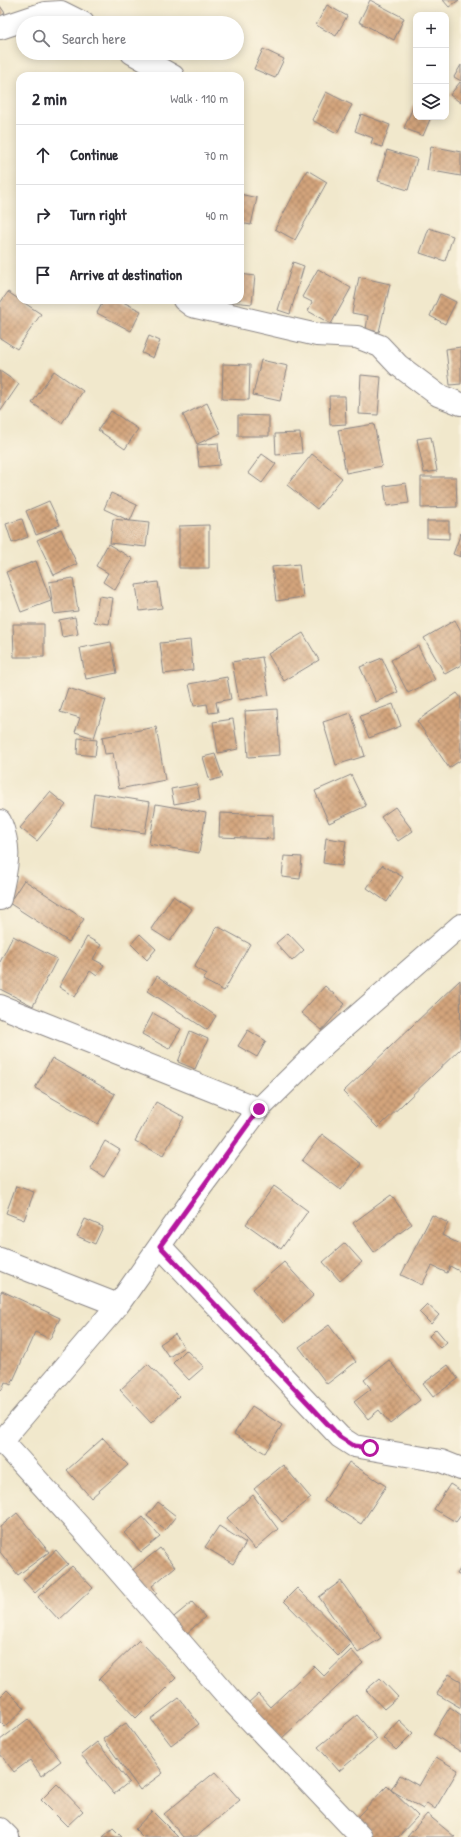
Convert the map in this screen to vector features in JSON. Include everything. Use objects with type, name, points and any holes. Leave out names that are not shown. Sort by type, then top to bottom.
[{"type":"street","points":[[36,16],[45,13],[61,12],[69,16]]},
{"type":"street","points":[[0,28],[16,23]]},
{"type":"street","points":[[144,60],[166,72]]},
{"type":"street","points":[[189,304],[192,306],[317,335],[357,337],[380,346],[398,365],[438,395],[461,404]]},
{"type":"street","points":[[0,821],[7,839],[8,856],[0,899]]},
{"type":"street","points":[[361,1837],[229,1698],[95,1544],[1,1442],[118,1305],[259,1109],[326,1043],[461,925]]},
{"type":"street","points":[[0,1006],[259,1109]]},
{"type":"street","points":[[160,1246],[340,1437],[354,1446],[440,1461],[461,1469]]},
{"type":"street","points":[[0,1259],[118,1305]]},
{"type":"street","points":[[0,1829],[8,1837]]},
{"type":"building","points":[[370,0],[404,18],[394,40],[359,22]]},
{"type":"building","points":[[443,0],[459,0],[449,7]]},
{"type":"building","points":[[327,5],[347,16],[336,36],[316,25]]},
{"type":"building","points":[[0,6],[5,13],[0,17]]},
{"type":"building","points":[[263,49],[284,59],[275,78],[254,69]]},
{"type":"building","points":[[461,65],[461,81],[454,77]]},
{"type":"building","points":[[460,82],[461,83],[461,103],[450,95]]},
{"type":"building","points":[[326,92],[352,105],[337,133],[312,120]]},
{"type":"building","points":[[413,107],[413,120],[430,120],[423,136],[404,128]]},
{"type":"building","points":[[361,114],[390,125],[382,147],[371,143],[373,138],[355,131]]},
{"type":"building","points":[[431,146],[461,152],[461,176],[427,170]]},
{"type":"building","points":[[387,150],[417,159],[408,190],[378,181]]},
{"type":"building","points":[[307,170],[327,182],[295,240],[275,229]]},
{"type":"building","points":[[244,195],[257,198],[251,225],[244,224]]},
{"type":"building","points":[[429,228],[453,236],[445,261],[420,253]]},
{"type":"building","points":[[293,262],[304,266],[290,314],[278,310]]},
{"type":"building","points":[[318,269],[351,288],[331,324],[308,311],[312,302],[302,297]]},
{"type":"building","points":[[244,275],[255,276],[252,304],[244,303]]},
{"type":"building","points":[[359,277],[390,284],[379,332],[366,329],[368,316],[352,313]]},
{"type":"building","points":[[8,292],[16,297],[16,304],[26,304],[41,314],[17,349],[0,338],[0,303]]},
{"type":"building","points":[[440,294],[456,302],[445,324],[430,316]]},
{"type":"building","points":[[102,304],[127,304],[141,311],[131,331],[97,313]]},
{"type":"building","points":[[218,304],[233,304],[233,307],[218,306]]},
{"type":"building","points":[[149,336],[160,341],[153,358],[142,353]]},
{"type":"building","points":[[461,347],[461,384],[450,385],[446,349]]},
{"type":"building","points":[[261,360],[288,366],[280,401],[253,395]]},
{"type":"building","points":[[223,364],[250,365],[249,400],[222,399]]},
{"type":"building","points":[[0,371],[19,384],[0,412]]},
{"type":"building","points":[[54,371],[83,391],[62,423],[32,403]]},
{"type":"building","points":[[361,375],[381,377],[378,415],[359,414]]},
{"type":"building","points":[[329,396],[345,396],[346,424],[330,425]]},
{"type":"building","points":[[207,403],[221,433],[197,444],[183,415]]},
{"type":"building","points":[[111,411],[138,429],[125,449],[98,430]]},
{"type":"building","points":[[238,415],[269,416],[269,436],[238,436]]},
{"type":"building","points":[[374,424],[382,466],[346,473],[338,430]]},
{"type":"building","points":[[300,433],[302,453],[276,455],[275,434]]},
{"type":"building","points":[[431,437],[437,471],[424,473],[417,439]]},
{"type":"building","points":[[218,443],[220,465],[199,467],[197,445]]},
{"type":"building","points":[[262,454],[276,464],[262,483],[248,473]]},
{"type":"building","points":[[312,454],[342,478],[317,509],[287,485]]},
{"type":"building","points":[[421,477],[456,477],[457,507],[421,508]]},
{"type":"building","points":[[406,483],[409,503],[387,506],[384,486]]},
{"type":"building","points":[[111,493],[137,505],[130,521],[104,509]]},
{"type":"building","points":[[49,501],[60,525],[36,535],[26,511]]},
{"type":"building","points":[[22,519],[28,537],[12,543],[6,524]]},
{"type":"building","points":[[113,519],[149,523],[146,547],[110,543]]},
{"type":"building","points":[[427,521],[449,521],[449,539],[427,538]]},
{"type":"building","points":[[209,525],[209,568],[179,568],[179,526]]},
{"type":"building","points":[[61,529],[77,564],[54,575],[37,540]]},
{"type":"building","points":[[461,533],[461,557],[453,554]]},
{"type":"building","points":[[108,544],[133,559],[115,590],[103,582],[108,573],[96,566]]},
{"type":"building","points":[[36,561],[51,601],[21,612],[6,572]]},
{"type":"building","points":[[299,564],[303,597],[276,601],[272,567]]},
{"type":"building","points":[[73,578],[78,611],[54,614],[49,582]]},
{"type":"building","points":[[158,582],[162,608],[140,611],[136,585]]},
{"type":"building","points":[[99,596],[113,598],[109,624],[94,622]]},
{"type":"building","points":[[75,617],[78,634],[62,637],[59,620]]},
{"type":"building","points":[[455,620],[461,631],[461,665],[445,674],[424,638]]},
{"type":"building","points":[[13,624],[44,624],[44,657],[14,657]]},
{"type":"building","points":[[303,633],[319,660],[284,681],[268,654]]},
{"type":"building","points":[[190,640],[193,670],[164,674],[160,643]]},
{"type":"building","points":[[111,642],[117,673],[86,679],[80,648]]},
{"type":"building","points":[[418,646],[435,680],[408,693],[391,660]]},
{"type":"building","points":[[262,657],[269,695],[239,700],[232,662]]},
{"type":"building","points":[[382,658],[398,692],[376,702],[360,667]]},
{"type":"building","points":[[227,677],[231,699],[216,702],[218,712],[209,713],[207,704],[194,706],[189,684]]},
{"type":"building","points":[[68,688],[106,700],[94,738],[75,732],[80,718],[60,712]]},
{"type":"building","points":[[457,693],[461,698],[461,760],[449,768],[417,721]]},
{"type":"building","points":[[393,704],[401,726],[369,738],[360,716]]},
{"type":"building","points":[[277,709],[280,755],[248,757],[245,711]]},
{"type":"building","points":[[351,713],[365,756],[336,765],[323,722]]},
{"type":"building","points":[[233,719],[238,749],[218,753],[213,722]]},
{"type":"building","points":[[156,727],[165,780],[119,789],[113,753],[105,754],[102,737]]},
{"type":"building","points":[[78,738],[97,740],[95,756],[77,754]]},
{"type":"building","points":[[215,754],[223,777],[210,781],[203,757]]},
{"type":"building","points":[[351,775],[366,806],[329,823],[315,791]]},
{"type":"building","points":[[197,784],[200,799],[174,804],[171,789]]},
{"type":"building","points":[[50,792],[66,805],[37,841],[20,828]]},
{"type":"building","points":[[94,793],[150,802],[145,833],[90,825]]},
{"type":"building","points":[[156,804],[206,813],[199,853],[149,844]]},
{"type":"building","points":[[395,807],[413,831],[398,841],[381,817]]},
{"type":"building","points":[[220,813],[273,815],[273,839],[219,837]]},
{"type":"building","points":[[326,838],[346,841],[342,866],[323,863]]},
{"type":"building","points":[[284,856],[302,857],[300,879],[282,877]]},
{"type":"building","points":[[382,865],[403,877],[387,902],[367,888]]},
{"type":"building","points":[[24,880],[84,919],[69,942],[9,903]]},
{"type":"building","points":[[173,896],[192,909],[170,941],[151,929]]},
{"type":"building","points":[[217,926],[250,944],[224,991],[203,980],[207,974],[194,967]]},
{"type":"building","points":[[288,933],[304,950],[292,961],[276,943]]},
{"type":"building","points":[[140,934],[156,949],[147,960],[131,944]]},
{"type":"building","points":[[13,936],[57,959],[33,1006],[0,989],[0,962]]},
{"type":"building","points":[[87,937],[101,945],[93,959],[104,965],[97,976],[90,971],[75,997],[59,987]]},
{"type":"building","points":[[157,976],[216,1016],[207,1030],[148,991]]},
{"type":"building","points":[[460,980],[461,1048],[378,1128],[343,1092]]},
{"type":"building","points":[[325,986],[345,1004],[322,1030],[301,1013]]},
{"type":"building","points":[[153,1013],[181,1029],[169,1049],[142,1034]]},
{"type":"building","points":[[248,1030],[266,1041],[257,1057],[238,1046]]},
{"type":"building","points":[[190,1031],[208,1039],[195,1069],[178,1062]]},
{"type":"building","points":[[52,1058],[115,1094],[98,1124],[35,1088]]},
{"type":"building","points":[[156,1102],[184,1117],[163,1156],[135,1141]]},
{"type":"building","points":[[322,1134],[361,1164],[341,1190],[302,1161]]},
{"type":"building","points":[[105,1141],[120,1150],[104,1177],[90,1168]]},
{"type":"building","points":[[16,1186],[34,1192],[24,1220],[6,1213]]},
{"type":"building","points":[[274,1186],[308,1211],[281,1249],[246,1224]]},
{"type":"building","points":[[391,1195],[412,1224],[374,1252],[353,1223]]},
{"type":"building","points":[[432,1215],[448,1223],[442,1235],[461,1245],[461,1272],[450,1266],[447,1273],[432,1266],[422,1285],[401,1275]]},
{"type":"building","points":[[85,1219],[103,1227],[95,1244],[77,1236]]},
{"type":"building","points":[[345,1243],[362,1262],[340,1281],[323,1262]]},
{"type":"building","points":[[284,1262],[314,1295],[283,1323],[253,1289]]},
{"type":"building","points":[[2,1291],[60,1318],[50,1339],[35,1332],[11,1385],[5,1382],[2,1390],[0,1389],[0,1294]]},
{"type":"building","points":[[427,1304],[439,1315],[431,1324],[419,1312]]},
{"type":"building","points":[[329,1325],[356,1362],[327,1384],[299,1347]]},
{"type":"building","points":[[436,1329],[447,1342],[440,1348],[429,1336]]},
{"type":"building","points":[[175,1334],[184,1347],[169,1357],[160,1344]]},
{"type":"building","points":[[186,1350],[204,1367],[189,1380],[173,1363]]},
{"type":"building","points":[[389,1360],[420,1400],[390,1424],[379,1410],[368,1419],[354,1402],[371,1389],[364,1380]]},
{"type":"building","points":[[148,1364],[179,1396],[151,1423],[120,1390]]},
{"type":"building","points":[[448,1365],[458,1379],[433,1397],[423,1384]]},
{"type":"building","points":[[252,1406],[282,1425],[265,1453],[234,1434]]},
{"type":"building","points":[[103,1438],[128,1465],[91,1498],[67,1470]]},
{"type":"building","points":[[349,1462],[386,1486],[361,1524],[324,1501]]},
{"type":"building","points":[[283,1465],[311,1498],[282,1522],[254,1489]]},
{"type":"building","points":[[450,1484],[461,1491],[461,1515],[456,1522],[434,1509]]},
{"type":"building","points":[[253,1495],[278,1529],[255,1549],[227,1518]]},
{"type":"building","points":[[158,1502],[176,1516],[165,1530],[147,1516]]},
{"type":"building","points":[[17,1513],[49,1552],[18,1575],[0,1552],[0,1527]]},
{"type":"building","points":[[143,1517],[160,1537],[141,1552],[124,1533]]},
{"type":"building","points":[[219,1526],[246,1543],[233,1564],[205,1547]]},
{"type":"building","points":[[160,1548],[175,1567],[152,1586],[157,1593],[150,1599],[129,1573]]},
{"type":"building","points":[[56,1550],[68,1564],[35,1593],[23,1580]]},
{"type":"building","points":[[72,1566],[93,1588],[59,1620],[38,1597]]},
{"type":"building","points":[[461,1567],[461,1576],[457,1574]]},
{"type":"building","points":[[341,1581],[381,1638],[358,1653],[319,1597]]},
{"type":"building","points":[[297,1588],[351,1643],[338,1656],[284,1601]]},
{"type":"building","points":[[192,1602],[205,1617],[183,1637],[169,1621]]},
{"type":"building","points":[[139,1640],[176,1678],[136,1718],[99,1679]]},
{"type":"building","points":[[351,1650],[363,1663],[281,1739],[248,1703],[258,1694],[270,1707],[314,1666],[324,1676]]},
{"type":"building","points":[[449,1674],[461,1681],[461,1708],[437,1694]]},
{"type":"building","points":[[380,1678],[398,1697],[384,1709],[366,1690]]},
{"type":"building","points":[[7,1690],[25,1708],[5,1727],[0,1722],[0,1697]]},
{"type":"building","points":[[179,1698],[199,1724],[171,1745],[151,1719]]},
{"type":"building","points":[[450,1707],[461,1715],[461,1752],[433,1734]]},
{"type":"building","points":[[357,1715],[377,1739],[339,1771],[318,1747]]},
{"type":"building","points":[[28,1719],[61,1761],[41,1776],[30,1760],[14,1772],[0,1754],[0,1740]]},
{"type":"building","points":[[399,1720],[413,1733],[396,1750],[383,1738]]},
{"type":"building","points":[[126,1723],[163,1773],[140,1790],[103,1739]]},
{"type":"building","points":[[97,1742],[129,1782],[114,1794],[81,1755]]},
{"type":"building","points":[[436,1757],[458,1770],[435,1809],[427,1803],[423,1809],[391,1790],[400,1775],[419,1786]]},
{"type":"building","points":[[215,1772],[240,1800],[196,1837],[183,1837],[164,1814]]},
{"type":"building","points":[[57,1784],[83,1811],[67,1826],[41,1800]]},
{"type":"building","points":[[387,1786],[418,1816],[398,1837],[374,1837],[355,1819]]},
{"type":"building","points":[[152,1811],[178,1837],[143,1837],[135,1829]]},
{"type":"building","points":[[427,1814],[455,1837],[407,1837]]},
{"type":"building","points":[[113,1828],[122,1837],[103,1837]]},
{"type":"route","points":[[259,1109],[201,1187],[160,1246],[340,1437],[354,1446],[370,1448]]}]
